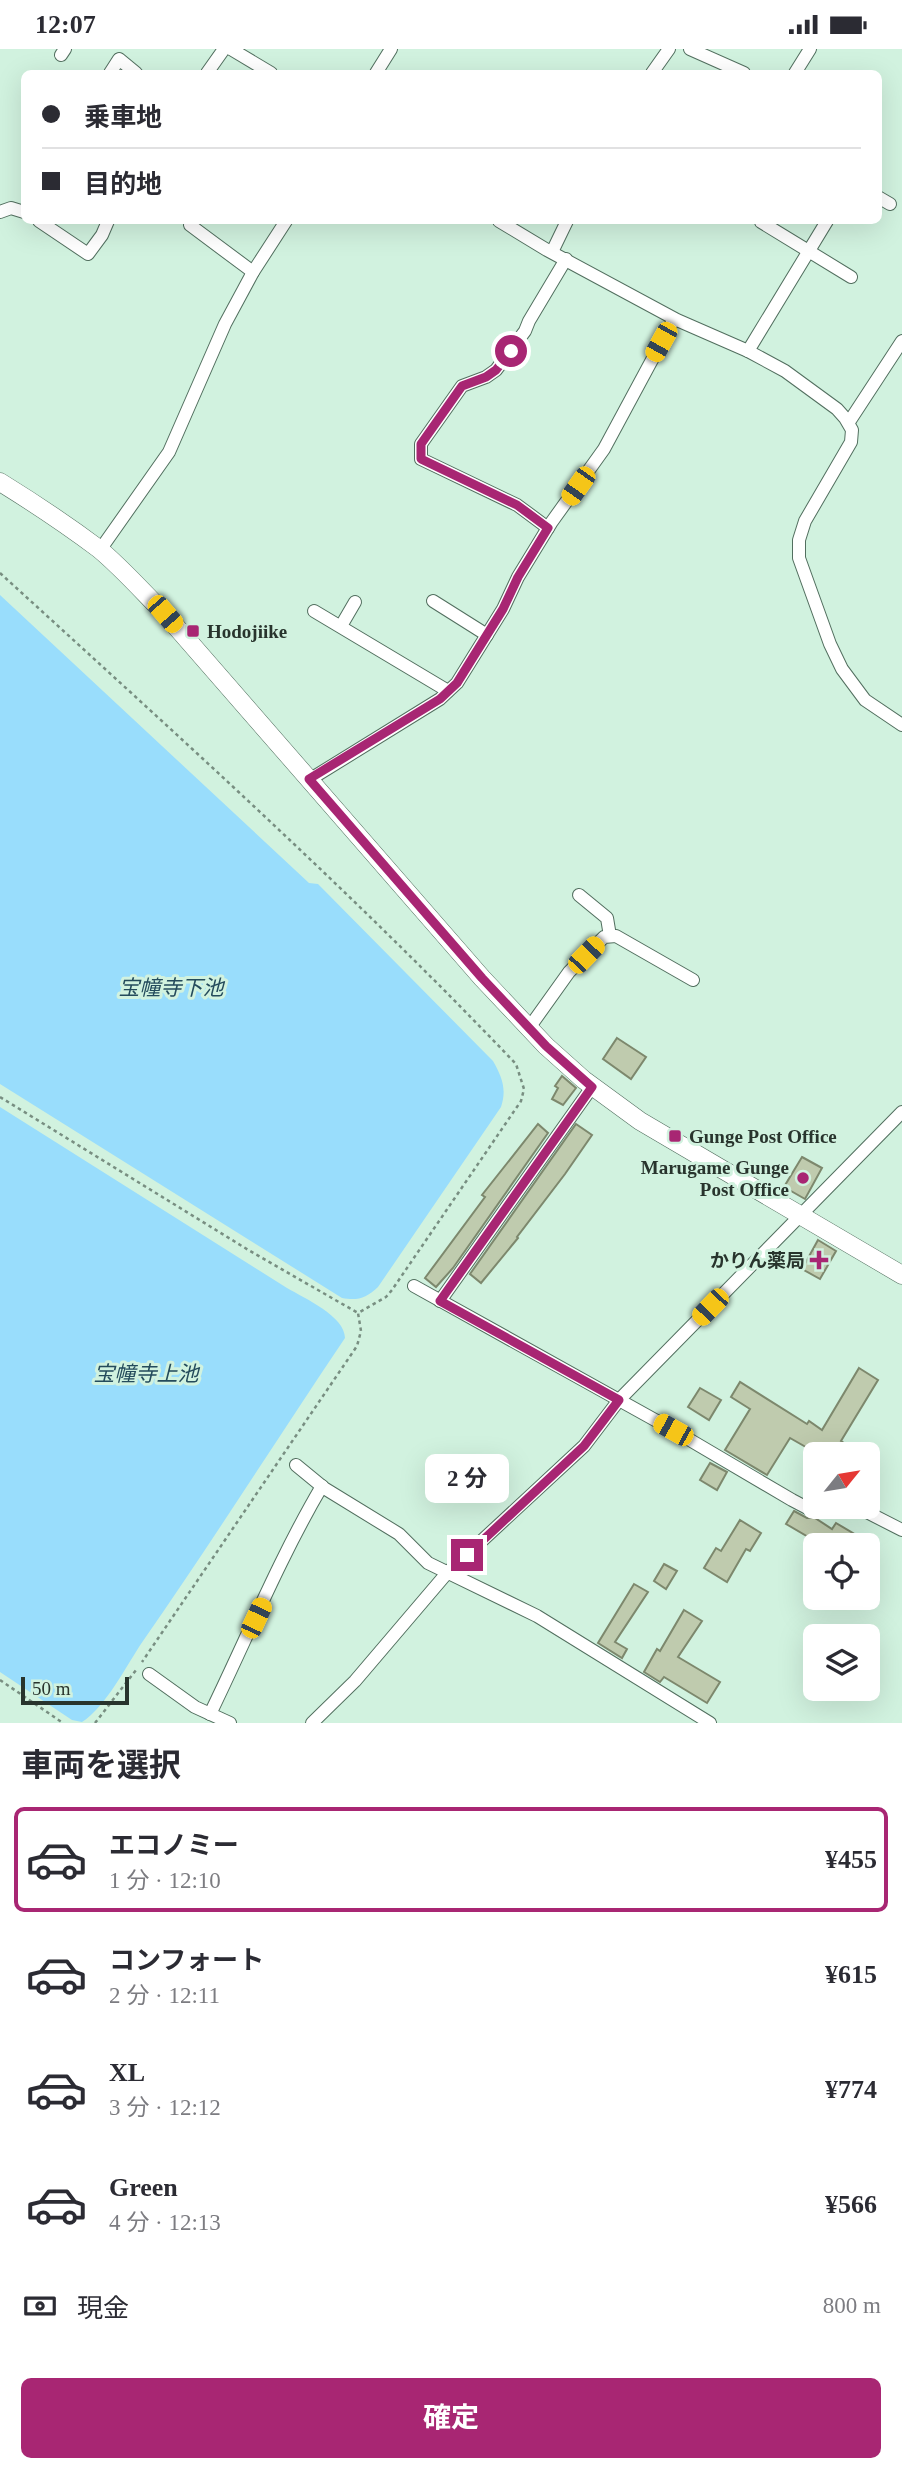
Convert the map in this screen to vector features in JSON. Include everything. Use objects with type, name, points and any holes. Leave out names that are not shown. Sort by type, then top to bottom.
[{"type":"street","points":[[209,70],[224,49]]},
{"type":"street","points":[[231,49],[266,70]]},
{"type":"street","points":[[378,70],[391,49]]},
{"type":"street","points":[[654,70],[669,49]]},
{"type":"street","points":[[690,49],[737,70]]},
{"type":"street","points":[[797,70],[810,49]]},
{"type":"street","points":[[112,70],[119,59],[132,70]]},
{"type":"street","points":[[0,212],[11,208],[21,211]]},
{"type":"street","points":[[43,224],[88,254],[107,224]]},
{"type":"street","points":[[100,551],[169,452],[225,324],[253,272],[284,224]]},
{"type":"street","points":[[504,224],[674,319],[748,351],[785,371],[837,409],[849,422],[852,430],[849,447],[805,521],[799,540],[799,558],[825,633],[842,669],[865,700],[902,725]]},
{"type":"street","points":[[552,252],[566,224]]},
{"type":"street","points":[[764,224],[851,277]]},
{"type":"street","points":[[748,351],[825,224]]},
{"type":"street","points":[[190,225],[253,272]]},
{"type":"street","points":[[548,528],[517,505],[421,459],[421,444],[462,386],[496,370],[526,331],[529,321],[566,259]]},
{"type":"street","points":[[309,779],[440,699],[457,683],[503,609],[518,577],[548,528],[604,449],[674,319]]},
{"type":"street","points":[[849,422],[902,341]]},
{"type":"street","points":[[0,482],[52,515],[100,551],[165,614],[482,978],[529,1028],[592,1087],[640,1121],[902,1275]]},
{"type":"street","points":[[433,601],[487,635]]},
{"type":"street","points":[[341,626],[355,602]]},
{"type":"street","points":[[314,611],[448,691]]},
{"type":"street","points":[[579,895],[607,918],[610,936]]},
{"type":"street","points":[[529,1028],[569,972],[604,937],[616,936],[693,981]]},
{"type":"street","points":[[440,1301],[592,1087]]},
{"type":"street","points":[[312,1723],[355,1681],[447,1573],[584,1446],[619,1400],[902,1112]]},
{"type":"street","points":[[414,1286],[803,1506]]},
{"type":"street","points":[[296,1465],[322,1486],[399,1534],[428,1563],[537,1616],[710,1723]]},
{"type":"street","points":[[210,1714],[244,1645],[279,1562],[322,1486]]},
{"type":"street","points":[[880,1519],[902,1530]]},
{"type":"street","points":[[149,1674],[195,1707],[230,1723]]},
{"type":"path","points":[[0,573],[357,903],[516,1064],[524,1089],[521,1101],[392,1290],[386,1297],[358,1313]]},
{"type":"path","points":[[0,1097],[250,1251],[358,1313]]},
{"type":"path","points":[[95,1723],[157,1643],[357,1346],[361,1331],[358,1313]]},
{"type":"path","points":[[0,1680],[63,1723]]},
{"type":"water","name":"宝幢寺下池","points":[[0,595],[309,883],[318,884],[493,1061],[503,1089],[501,1107],[378,1287],[366,1296],[357,1299],[342,1298],[0,1084]]},
{"type":"water","name":"宝幢寺上池","points":[[0,1107],[331,1315],[343,1330],[345,1338],[115,1685],[99,1707],[82,1722],[72,1720],[0,1672]]},
{"type":"building","points":[[617,1038],[646,1057],[631,1079],[603,1059]]},
{"type":"building","points":[[562,1076],[576,1088],[563,1105],[552,1099],[558,1088],[555,1086]]},
{"type":"building","points":[[538,1124],[548,1133],[453,1268],[436,1287],[425,1278],[485,1197],[482,1195]]},
{"type":"building","points":[[576,1124],[592,1135],[518,1238],[481,1283],[470,1274]]},
{"type":"building","points":[[802,1157],[822,1168],[805,1199],[784,1187]]},
{"type":"building","name":"かりん薬局","points":[[818,1240],[836,1251],[820,1279],[802,1269]]},
{"type":"building","points":[[859,1368],[878,1380],[842,1442],[803,1442],[803,1445],[790,1438],[767,1475],[725,1450],[750,1409],[731,1397],[740,1382],[807,1424],[809,1421],[822,1430]]},
{"type":"building","points":[[700,1388],[721,1400],[709,1420],[688,1407]]},
{"type":"building","points":[[710,1463],[727,1472],[717,1490],[700,1480]]},
{"type":"building","points":[[794,1511],[803,1516],[803,1519],[817,1519],[832,1529],[836,1523],[853,1533],[803,1534],[786,1524]]},
{"type":"building","points":[[740,1520],[761,1533],[750,1551],[746,1549],[727,1582],[704,1568],[716,1548],[721,1551]]},
{"type":"building","points":[[664,1564],[677,1571],[666,1589],[654,1581]]},
{"type":"building","points":[[634,1584],[648,1592],[615,1642],[627,1649],[622,1658],[598,1643]]},
{"type":"building","points":[[684,1610],[702,1621],[678,1657],[720,1682],[707,1703],[664,1677],[660,1682],[644,1672]]},
{"type":"place","name":"Hodojiike","points":[[193,631]]},
{"type":"place","name":"Gunge Post Office","points":[[675,1136]]},
{"type":"place","name":"Marugame Gunge Post Office","points":[[803,1178]]},
{"type":"place","name":"かりん薬局","points":[[819,1260]]},
{"type":"route","points":[[467,1555],[584,1446],[619,1400],[440,1301],[592,1087],[546,1046],[482,978],[309,779],[440,699],[457,683],[503,609],[518,577],[548,528],[517,505],[421,459],[421,444],[462,386],[496,370],[511,351]]}]
